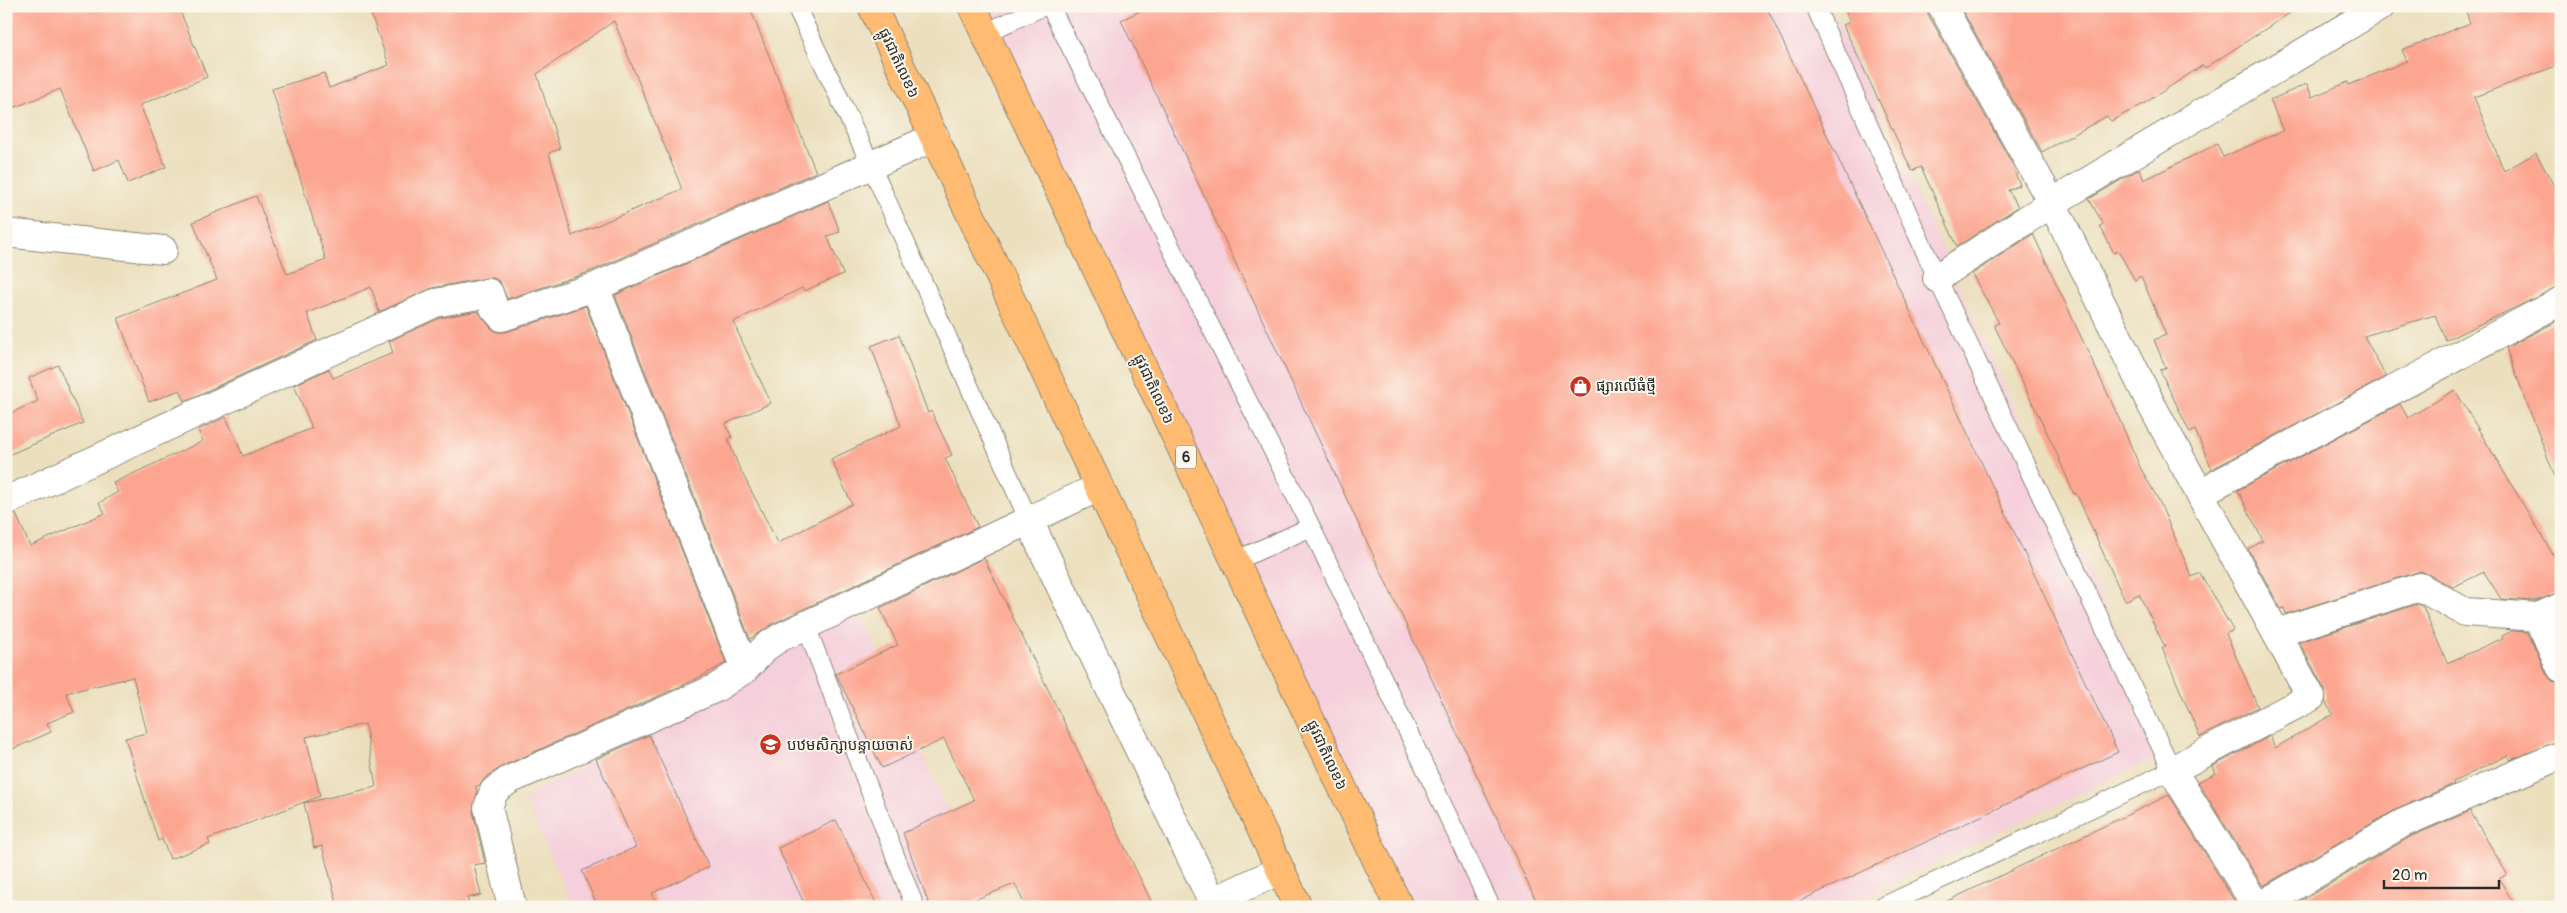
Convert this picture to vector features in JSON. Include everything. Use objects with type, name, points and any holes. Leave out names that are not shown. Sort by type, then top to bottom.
[{"type":"main road","name":"ផ្លូវជាតិលេខ៦","points":[[872,6],[1298,907]]},
{"type":"main road","name":"ផ្លូវជាតិលេខ៦","points":[[972,6],[1399,907]]},
{"type":"street","points":[[1942,6],[2052,203],[2152,406],[2311,697],[2172,770],[2258,907],[2403,823],[2561,755]]},
{"type":"street","points":[[1937,278],[2052,203],[2381,6]]},
{"type":"street","points":[[6,501],[436,303],[489,293],[494,308],[502,317],[595,287],[935,138]]},
{"type":"street","points":[[6,233],[163,250]]},
{"type":"street","points":[[595,287],[745,669]]},
{"type":"street","points":[[2200,493],[2561,301]]},
{"type":"street","points":[[512,907],[488,807],[494,791],[509,780],[716,688],[745,669],[767,646],[1099,487]]},
{"type":"street","points":[[1029,521],[1213,904],[1280,870]]},
{"type":"street","points":[[2277,634],[2420,587],[2465,612],[2549,612],[2561,668]]},
{"type":"lane","points":[[796,6],[871,165],[1029,521]]},
{"type":"lane","points":[[985,33],[1044,6]]},
{"type":"lane","points":[[1050,6],[1311,528],[1491,907]]},
{"type":"lane","points":[[1815,6],[1937,278],[2172,770],[1882,907]]},
{"type":"lane","points":[[1235,561],[1311,528]]},
{"type":"lane","points":[[806,626],[915,907]]},
{"type":"shaded area","name":"ផ្សារលើធំថ្មី","points":[[1015,6],[1831,6],[2171,750],[1842,907],[1402,907],[982,21]]},
{"type":"shaded area","name":"បឋមសិក្សាបន្ទាយចាស់","points":[[858,608],[991,907],[574,907],[524,799],[721,690],[775,647]]},
{"type":"building","points":[[6,6],[178,6],[207,77],[140,105],[166,167],[128,183],[119,160],[94,171],[60,89],[6,111]]},
{"type":"building","points":[[368,6],[749,6],[816,172],[589,272],[507,299],[500,282],[494,278],[486,278],[432,288],[379,312],[371,287],[307,313],[317,340],[185,401],[180,390],[149,402],[118,318],[217,280],[193,222],[256,196],[287,274],[326,260],[272,89],[324,73],[329,88],[389,65]],"holes":[[[614,21],[682,189],[572,236],[549,153],[560,149],[537,74]]]},
{"type":"building","name":"ផ្សារលើធំថ្មី","points":[[1151,6],[1766,6],[2118,752],[1787,907],[1539,907],[1121,20]]},
{"type":"building","points":[[1843,6],[1926,6],[1928,14],[2014,167],[2020,185],[2008,190],[2018,207],[1957,246],[1921,167],[1912,171],[1843,25],[1850,22]]},
{"type":"building","points":[[1960,6],[2301,6],[2205,68],[2203,65],[2145,103],[2111,121],[2107,116],[2042,152]]},
{"type":"building","points":[[2464,6],[2561,6],[2561,64],[2474,97],[2504,171],[2536,153],[2561,199],[2561,286],[2446,340],[2435,315],[2364,336],[2386,377],[2212,469],[2195,430],[2190,433],[2160,370],[2166,368],[2154,340],[2166,335],[2141,276],[2135,280],[2118,251],[2114,253],[2100,226],[2103,224],[2089,199],[2139,169],[2144,180],[2217,144],[2223,157],[2283,131],[2270,100],[2307,84],[2312,97],[2348,82],[2349,85],[2407,61],[2402,50],[2470,23]]},
{"type":"building","points":[[828,201],[840,232],[827,236],[843,274],[804,291],[802,288],[733,322],[771,403],[725,424],[732,437],[728,439],[738,465],[778,543],[852,504],[831,459],[901,426],[871,346],[899,335],[928,413],[931,411],[952,455],[945,458],[978,527],[774,623],[750,639],[615,295]]},
{"type":"building","points":[[2033,234],[2140,467],[2159,501],[2192,577],[2200,573],[2233,630],[2226,634],[2258,707],[2200,737],[2162,648],[2165,647],[2139,594],[2125,601],[2076,493],[2074,494],[2053,445],[1994,325],[1999,323],[1972,274]]},
{"type":"building","points":[[586,306],[726,663],[694,680],[503,766],[485,778],[480,785],[476,786],[477,793],[473,811],[485,863],[474,865],[481,895],[467,898],[470,907],[338,907],[322,846],[314,848],[304,803],[376,787],[365,724],[306,737],[320,796],[208,839],[210,844],[170,859],[162,839],[158,841],[125,738],[147,733],[133,677],[66,693],[74,712],[47,723],[51,732],[6,752],[6,516],[16,514],[30,546],[105,513],[99,503],[118,492],[113,483],[203,441],[198,430],[226,417],[243,456],[312,428],[294,385],[329,369],[333,378],[393,353],[389,341],[440,318],[478,311],[491,328],[497,332],[506,332]]},
{"type":"building","points":[[2561,319],[2561,485],[2558,485],[2506,348]]},
{"type":"building","points":[[58,365],[83,423],[6,456],[6,415],[38,401],[29,378]]},
{"type":"building","points":[[2455,390],[2561,568],[2561,592],[2535,601],[2501,599],[2484,572],[2453,587],[2421,571],[2286,614],[2284,608],[2281,609],[2248,549],[2263,541],[2238,490],[2400,404],[2408,418]]},
{"type":"building","points":[[984,558],[1154,907],[1026,907],[1015,884],[956,907],[930,907],[903,833],[974,800],[944,739],[882,768],[836,674],[898,645],[880,608]]},
{"type":"building","points":[[2418,604],[2423,607],[2447,663],[2503,638],[2502,636],[2512,631],[2528,632],[2547,675],[2552,681],[2561,683],[2561,740],[2510,760],[2508,755],[2453,782],[2454,784],[2397,809],[2263,886],[2198,782],[2216,773],[2213,766],[2270,736],[2275,748],[2333,714],[2325,702],[2325,690],[2299,642]]},
{"type":"building","points":[[649,735],[709,867],[652,893],[658,907],[598,907],[582,871],[636,847],[596,759]]},
{"type":"building","points":[[2169,795],[2238,907],[1935,907]]},
{"type":"building","points":[[2470,811],[2507,874],[2499,879],[2516,907],[2290,907],[2410,837]]},
{"type":"building","points":[[836,820],[878,907],[806,907],[778,848]]},
{"type":"place","name":"ផ្សារលើធំថ្មី","points":[[1580,386]]},
{"type":"place","name":"បឋមសិក្សាបន្ទាយចាស់","points":[[771,745]]}]
